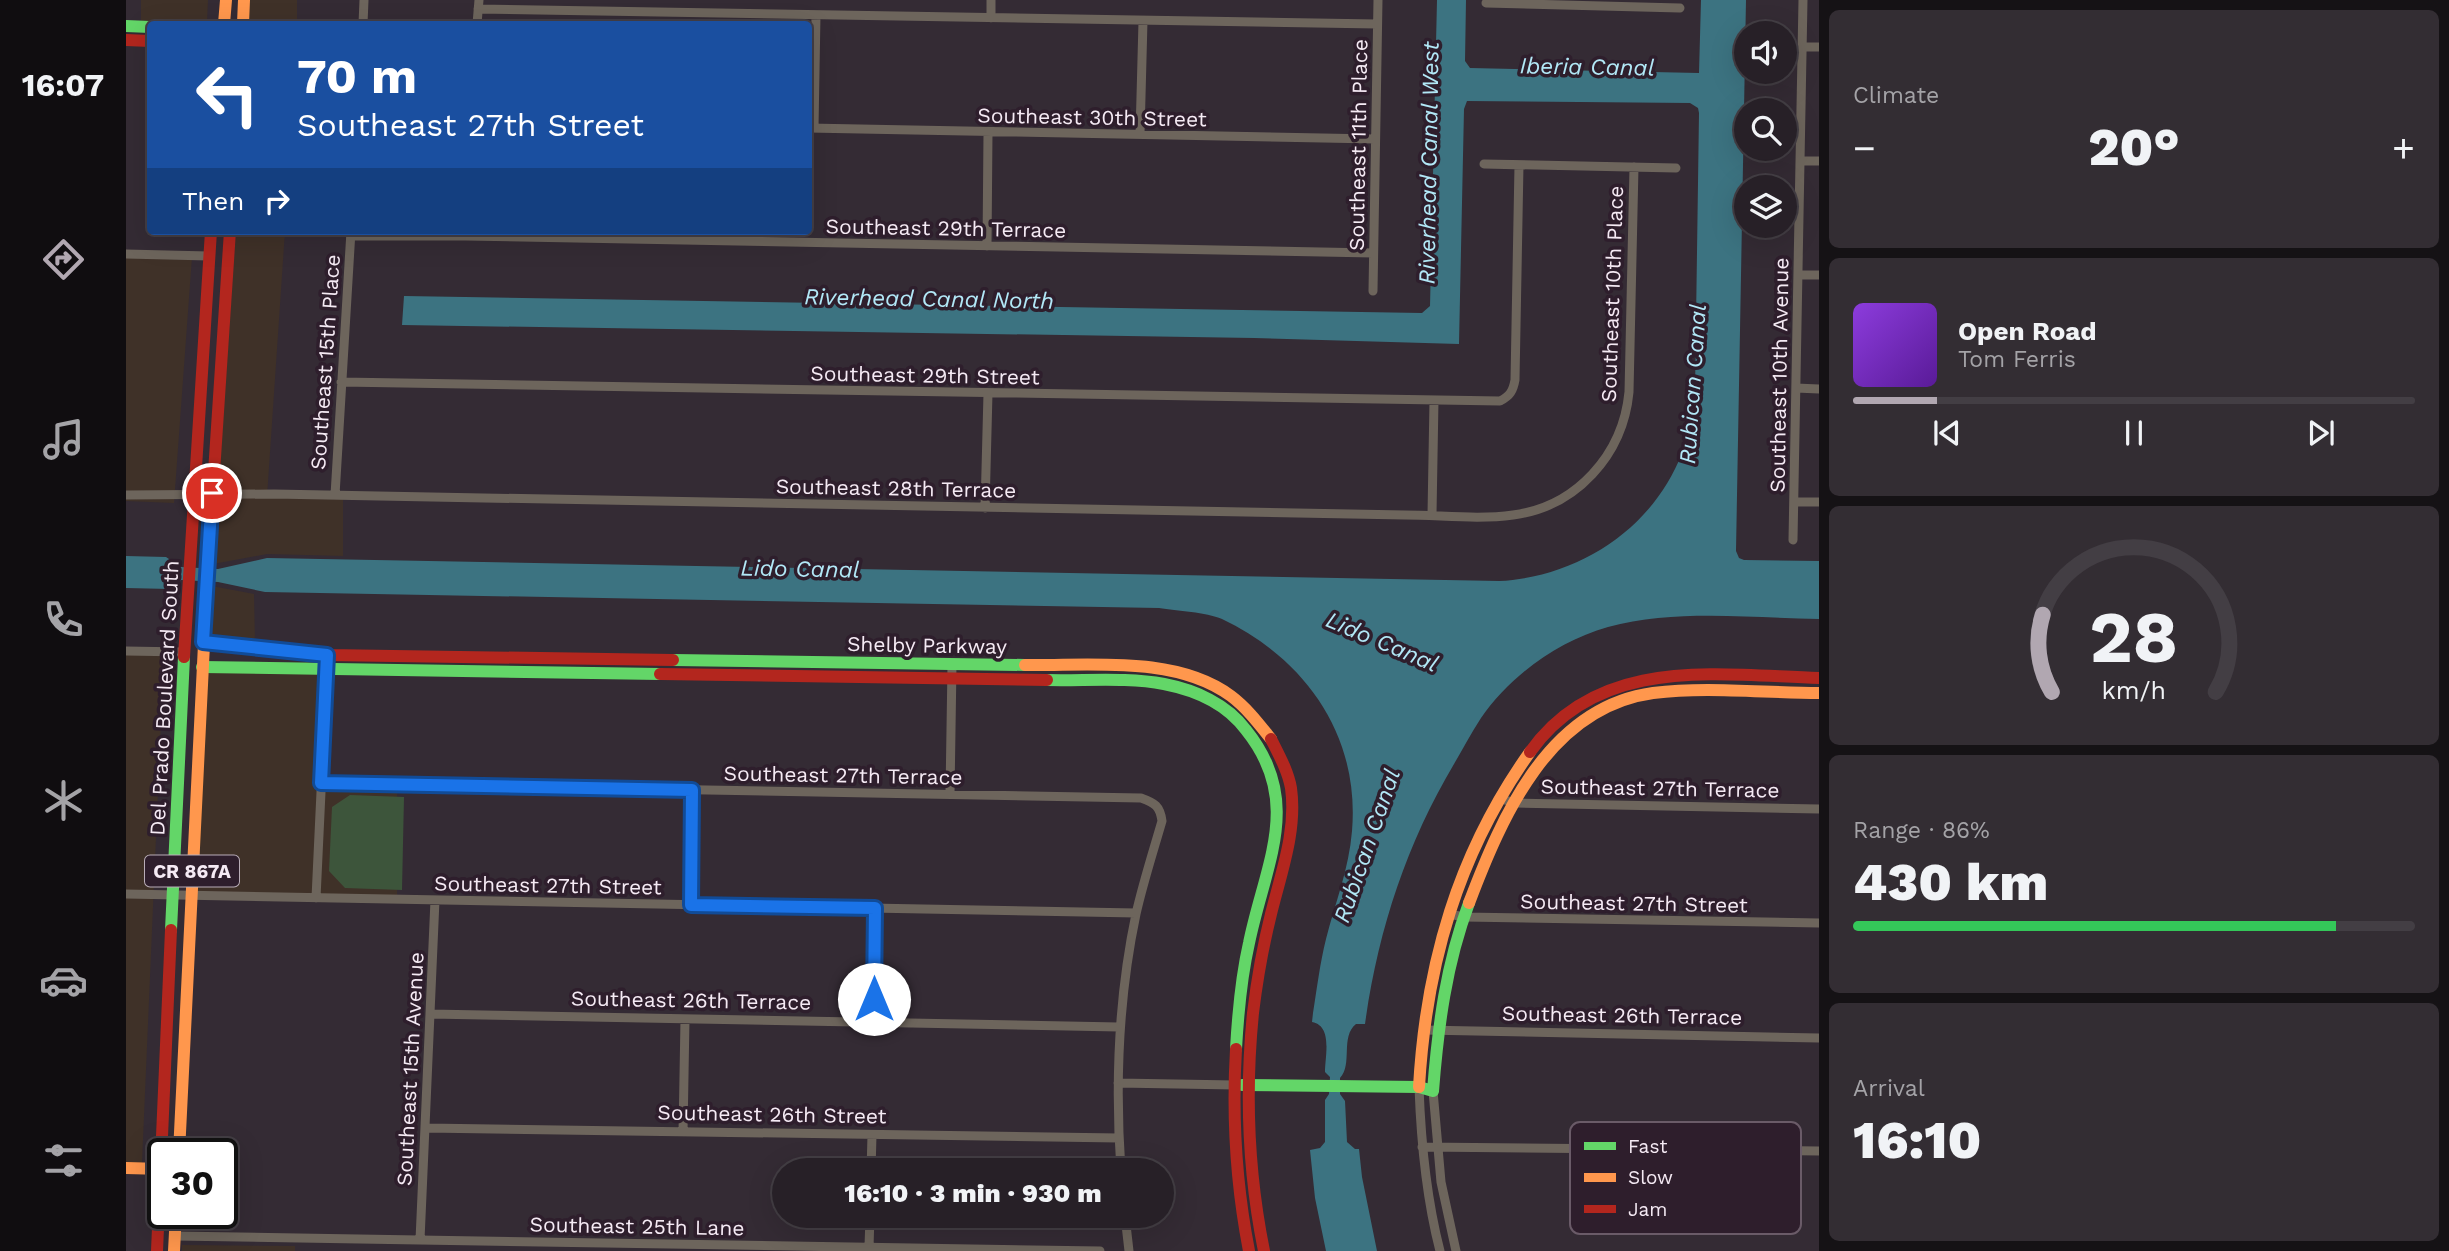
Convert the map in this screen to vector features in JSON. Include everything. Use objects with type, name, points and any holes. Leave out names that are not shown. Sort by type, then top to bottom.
[{"type":"street","points":[[224,21],[226,0]]},
{"type":"street","points":[[243,21],[244,0]]},
{"type":"street","points":[[363,21],[364,0]]},
{"type":"street","points":[[991,0],[991,18]]},
{"type":"street","name":"Southeast 11th Place","points":[[1373,291],[1378,0]]},
{"type":"street","name":"Southeast 10th Avenue","points":[[1793,540],[1803,0]]},
{"type":"street","points":[[1486,4],[1635,4],[1679,8]]},
{"type":"street","points":[[478,5],[816,15],[1377,24]]},
{"type":"street","points":[[812,105],[816,15]]},
{"type":"street","points":[[1140,134],[1143,21]]},
{"type":"street","points":[[126,26],[147,27]]},
{"type":"street","points":[[126,40],[147,41]]},
{"type":"street","points":[[1802,47],[1819,47]]},
{"type":"street","name":"Southeast 30th Street","points":[[812,128],[1375,139]]},
{"type":"street","points":[[987,246],[988,133]]},
{"type":"street","points":[[1800,161],[1819,161]]},
{"type":"street","points":[[1485,164],[1676,168]]},
{"type":"street","name":"Southeast 29th Street","points":[[341,382],[1500,401],[1508,397],[1514,389],[1515,380],[1519,165]]},
{"type":"street","name":"Southeast 10th Place","points":[[1624,422],[1629,392],[1634,167]]},
{"type":"street","name":"Del Prado Boulevard South","points":[[163,1138],[184,652],[211,235]]},
{"type":"street","name":"Del Prado Boulevard South","points":[[181,1138],[203,642],[230,235]]},
{"type":"street","name":"Southeast 15th Place","points":[[335,495],[351,235]]},
{"type":"street","name":"Southeast 29th Terrace","points":[[545,235],[1373,253]]},
{"type":"street","points":[[126,254],[209,256],[220,270],[225,305]]},
{"type":"street","points":[[1798,275],[1819,275]]},
{"type":"street","points":[[1796,388],[1819,388]]},
{"type":"street","points":[[985,508],[988,393]]},
{"type":"street","points":[[1432,515],[1433,400]]},
{"type":"street","name":"Southeast 28th Terrace","points":[[126,495],[194,496],[212,493],[1515,515],[1558,501],[1586,481],[1604,461],[1624,422]]},
{"type":"street","points":[[1794,502],[1819,502]]},
{"type":"street","points":[[188,592],[195,610],[195,642],[202,667]]},
{"type":"street","name":"Shelby Parkway","points":[[203,642],[327,661],[952,679],[1153,682],[1198,694],[1219,705],[1251,734],[1262,751],[1276,793],[1276,842],[1256,912],[1240,993],[1241,1085]]},
{"type":"street","points":[[126,651],[184,652],[194,675],[193,713],[199,731]]},
{"type":"street","points":[[316,898],[327,661]]},
{"type":"street","name":"Shelby Parkway","points":[[202,667],[327,661],[1153,667],[1207,681],[1241,705],[1263,728],[1275,746],[1290,787],[1293,809],[1292,831],[1264,942],[1241,1085]]},
{"type":"street","points":[[950,794],[952,665]]},
{"type":"street","points":[[1153,667],[1153,682]]},
{"type":"street","points":[[1440,1251],[1422,1147],[1419,1087],[1431,979],[1449,914],[1472,855],[1501,799],[1532,750],[1553,725],[1580,704],[1618,686],[1649,678],[1819,678]]},
{"type":"street","points":[[1456,1251],[1441,1182],[1437,1146],[1433,1091],[1438,1031],[1450,966],[1464,917],[1516,803],[1540,763],[1555,744],[1582,720],[1615,703],[1640,695],[1674,691],[1819,693]]},
{"type":"street","name":"Southeast 27th Terrace","points":[[321,783],[1141,798],[1154,803],[1161,811],[1162,821],[1136,913]]},
{"type":"street","points":[[691,905],[692,790]]},
{"type":"street","name":"Southeast 27th Terrace","points":[[1501,799],[1516,803],[1819,809]]},
{"type":"street","name":"Southeast 27th Street","points":[[126,894],[1136,913]]},
{"type":"street","name":"Southeast 15th Avenue","points":[[420,1240],[435,900]]},
{"type":"street","points":[[874,1022],[875,908]]},
{"type":"street","points":[[1120,1158],[1119,1027],[1136,913]]},
{"type":"street","name":"Southeast 27th Street","points":[[1449,914],[1464,917],[1819,923]]},
{"type":"street","name":"Southeast 26th Terrace","points":[[430,1014],[1119,1027]]},
{"type":"street","points":[[684,1132],[685,1019]]},
{"type":"street","name":"Southeast 26th Terrace","points":[[1424,1030],[1819,1038]]},
{"type":"street","points":[[1118,1083],[1419,1087],[1433,1091]]},
{"type":"street","points":[[1241,1085],[1235,1139],[1249,1251]]},
{"type":"street","points":[[1241,1085],[1264,1251]]},
{"type":"street","name":"Southeast 26th Street","points":[[426,1128],[1119,1138]]},
{"type":"street","points":[[871,1158],[872,1135]]},
{"type":"street","points":[[1422,1147],[1570,1148]]},
{"type":"street","points":[[1801,1152],[1819,1152]]},
{"type":"street","points":[[126,1168],[147,1169]]},
{"type":"street","points":[[869,1247],[870,1228]]},
{"type":"street","points":[[1126,1228],[1129,1251]]},
{"type":"street","name":"Del Prado Boulevard South","points":[[157,1251],[158,1229]]},
{"type":"street","points":[[174,1251],[175,1229]]},
{"type":"street","name":"Southeast 25th Lane","points":[[174,1236],[685,1248],[869,1247],[1100,1251]]},
{"type":"street","points":[[301,1238],[301,1251]]},
{"type":"shaded area","points":[[141,0],[208,0],[207,21],[141,22]]},
{"type":"shaded area","points":[[250,0],[297,0],[297,21],[248,21]]},
{"type":"shaded area","points":[[236,235],[285,235],[267,497],[343,492],[343,556],[267,554],[213,564]]},
{"type":"shaded area","points":[[126,253],[192,257],[174,503],[126,501]]},
{"type":"shaded area","points":[[212,586],[254,594],[255,643],[209,638]]},
{"type":"shaded area","points":[[126,651],[164,651],[142,1163],[126,1163]]},
{"type":"shaded area","points":[[207,672],[318,673],[315,787],[397,790],[397,902],[197,898]]},
{"type":"shaded area","points":[[182,1245],[295,1246],[295,1251],[182,1251]]},
{"type":"green space","points":[[350,795],[404,797],[402,890],[345,888],[329,871],[332,807]]},
{"type":"water","points":[[1437,0],[1466,0],[1465,61],[1470,68],[1699,73],[1701,0],[1746,0],[1746,21],[1734,21],[1734,84],[1744,84],[1744,98],[1734,98],[1734,161],[1743,161],[1743,175],[1734,175],[1734,238],[1742,238],[1736,551],[1739,558],[1744,560],[1819,561],[1819,619],[1686,616],[1633,621],[1608,627],[1571,641],[1537,662],[1506,688],[1481,718],[1437,795],[1408,857],[1386,922],[1365,1024],[1356,1024],[1351,1029],[1346,1065],[1340,1078],[1340,1094],[1345,1101],[1347,1142],[1359,1149],[1377,1251],[1326,1251],[1315,1198],[1310,1150],[1320,1148],[1325,1142],[1325,1100],[1329,1094],[1330,1077],[1325,1072],[1325,1035],[1319,1025],[1312,1022],[1324,948],[1345,872],[1352,831],[1352,796],[1347,763],[1337,733],[1322,704],[1302,679],[1279,656],[1222,619],[1200,613],[1159,608],[265,592],[218,582],[181,580],[170,589],[126,588],[126,556],[166,557],[181,567],[218,569],[267,558],[1499,581],[1557,570],[1584,559],[1632,526],[1669,480],[1682,453],[1689,430],[1695,391],[1698,108],[1690,103],[1467,101],[1464,109],[1459,344],[1254,338],[402,325],[404,296],[1422,313],[1430,306]]},
{"type":"traffic: fast","points":[[126,26],[147,27]]},
{"type":"traffic: fast","points":[[171,930],[184,657]]},
{"type":"traffic: fast","points":[[673,660],[1025,665]]},
{"type":"traffic: fast","points":[[202,667],[660,674]]},
{"type":"traffic: fast","points":[[1047,680],[1136,681],[1187,690],[1230,713],[1246,730],[1263,757],[1273,783],[1277,808],[1275,834],[1246,956],[1236,1049]]},
{"type":"traffic: fast","points":[[1242,1085],[1419,1087],[1433,1091],[1444,996],[1454,949],[1469,903]]},
{"type":"traffic: slow","points":[[224,21],[226,0]]},
{"type":"traffic: slow","points":[[243,21],[244,0]]},
{"type":"traffic: slow","points":[[180,1138],[208,563]]},
{"type":"traffic: slow","points":[[1025,665],[1104,664],[1159,668],[1185,674],[1209,683],[1231,696],[1248,711],[1271,739]]},
{"type":"traffic: slow","points":[[1469,903],[1514,802],[1534,771],[1558,743],[1585,719],[1617,702],[1653,693],[1715,690],[1819,693]]},
{"type":"traffic: slow","points":[[1419,1087],[1429,997],[1450,911],[1483,830],[1530,752]]},
{"type":"traffic: slow","points":[[126,1168],[147,1169]]},
{"type":"traffic: slow","points":[[174,1251],[175,1229]]},
{"type":"traffic: jam","points":[[126,40],[147,41]]},
{"type":"traffic: jam","points":[[184,657],[211,235]]},
{"type":"traffic: jam","points":[[208,563],[230,235]]},
{"type":"traffic: jam","points":[[203,642],[327,655],[673,660]]},
{"type":"traffic: jam","points":[[660,674],[1047,680]]},
{"type":"traffic: jam","points":[[1530,752],[1558,721],[1590,699],[1625,685],[1700,675],[1819,678]]},
{"type":"traffic: jam","points":[[1264,1251],[1251,1162],[1249,1073],[1260,963],[1287,852],[1292,820],[1288,775],[1271,739]]},
{"type":"traffic: jam","points":[[157,1251],[171,930]]},
{"type":"traffic: jam","points":[[1236,1049],[1236,1150],[1249,1251]]},
{"type":"route","points":[[212,493],[203,642],[327,655],[321,783],[692,790],[691,905],[875,908],[874,999]]},
{"type":"water label","name":"Iberia Canal","points":[[1587,67]]},
{"type":"water label","name":"Riverhead Canal West","points":[[1429,163]]},
{"type":"water label","name":"Riverhead Canal North","points":[[929,299]]},
{"type":"water label","name":"Rubican Canal","points":[[1693,384]]},
{"type":"water label","name":"Lido Canal","points":[[800,569]]},
{"type":"water label","name":"Lido Canal","points":[[1382,642]]},
{"type":"water label","name":"Rubican Canal","points":[[1367,846]]}]
